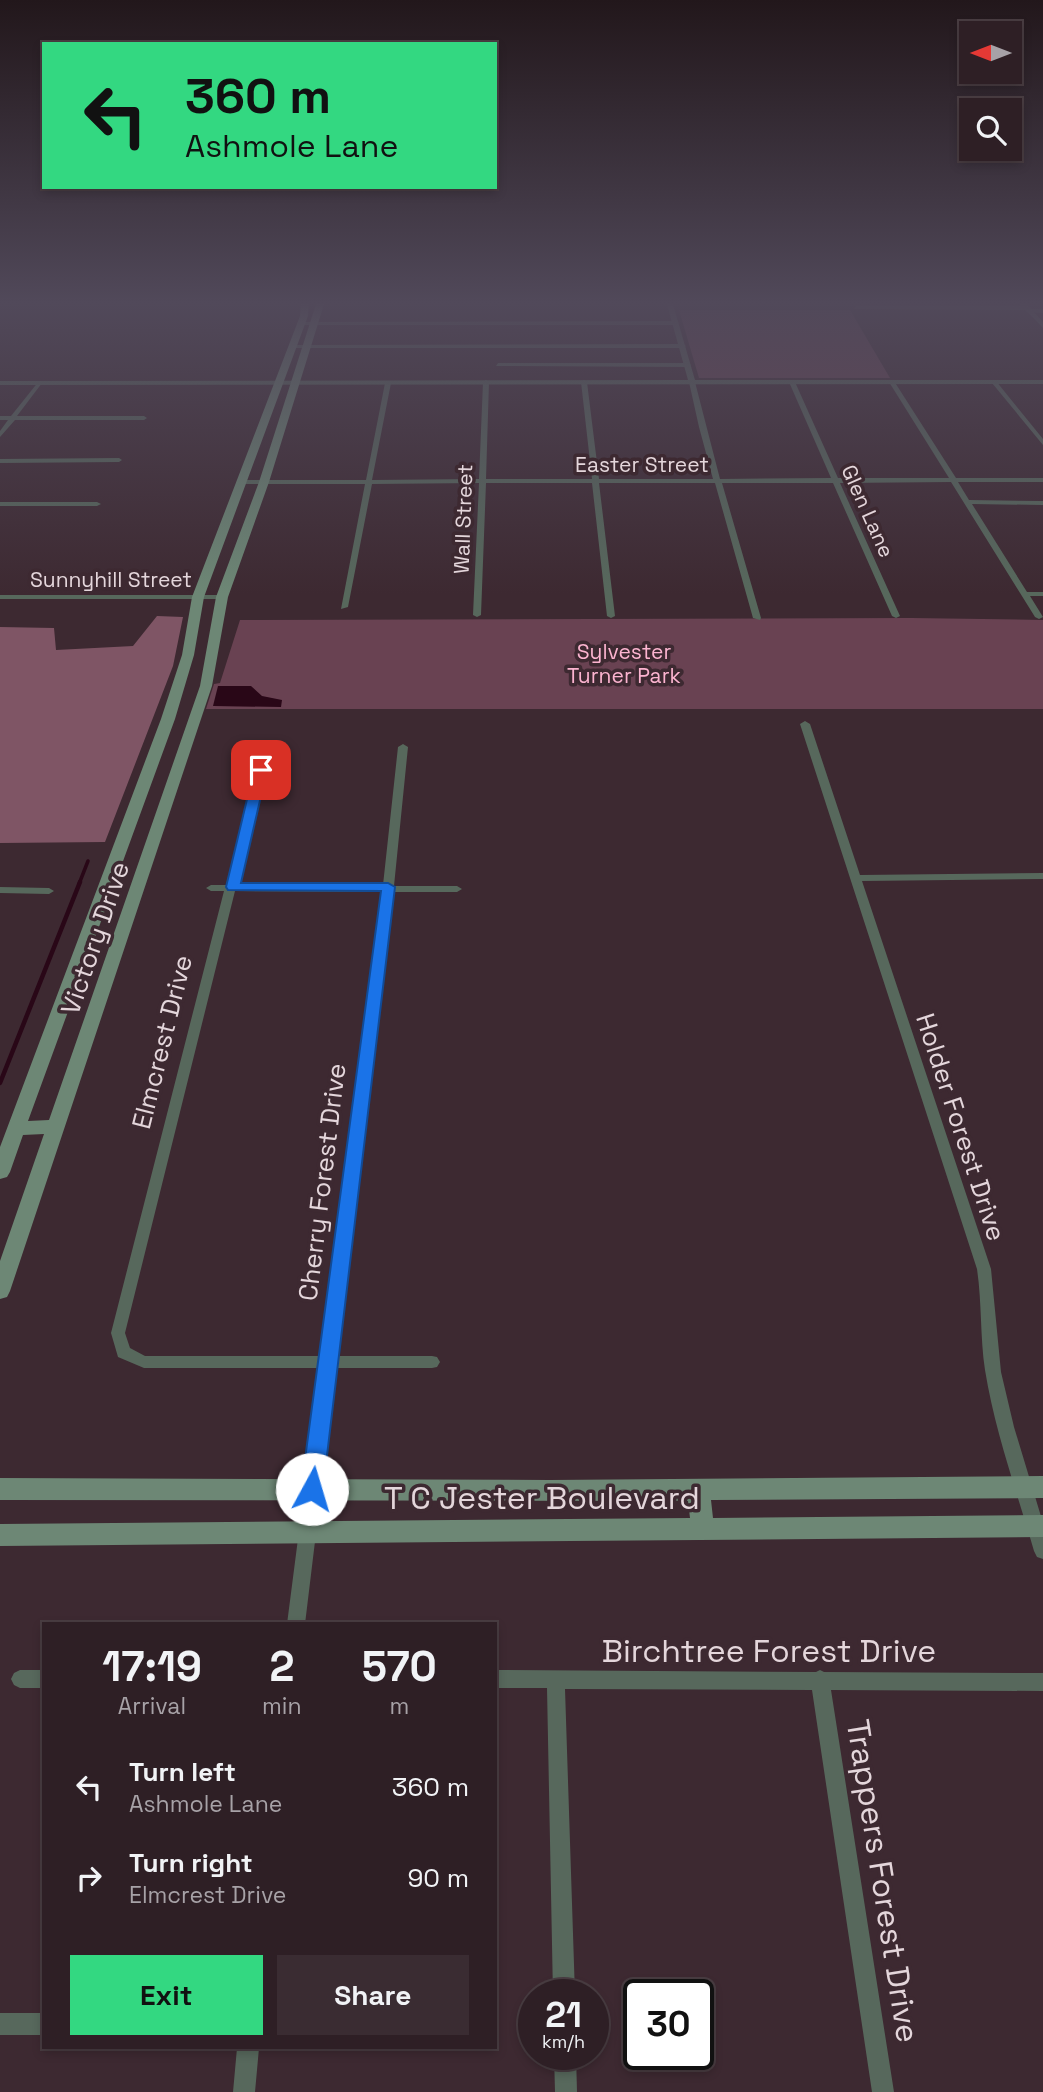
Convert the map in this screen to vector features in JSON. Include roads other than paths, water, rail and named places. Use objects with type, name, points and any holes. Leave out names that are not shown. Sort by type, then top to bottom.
[{"type":"main road","name":"Victory Drive","points":[[0,1172],[169,719],[188,655],[198,597],[272,399]]},
{"type":"main road","name":"Victory Drive","points":[[0,1291],[194,719],[213,656],[222,597],[292,399]]},
{"type":"main road","points":[[261,430],[281,430]]},
{"type":"main road","points":[[169,719],[194,719]]},
{"type":"main road","points":[[106,887],[138,887]]},
{"type":"main road","points":[[17,1128],[56,1127]]},
{"type":"main road","name":"T C Jester Boulevard","points":[[0,1489],[1034,1487]]},
{"type":"main road","points":[[698,1489],[703,1530]]},
{"type":"main road","name":"T C Jester Boulevard","points":[[0,1535],[1039,1526]]},
{"type":"street","points":[[0,435],[28,399]]},
{"type":"street","points":[[344,607],[385,399]]},
{"type":"street","name":"Wall Street","points":[[477,615],[485,399]]},
{"type":"street","points":[[586,399],[611,616]]},
{"type":"street","points":[[696,399],[757,618]]},
{"type":"street","name":"Glen Lane","points":[[799,399],[896,616]]},
{"type":"street","points":[[902,399],[1039,617]]},
{"type":"street","points":[[1007,399],[1043,443]]},
{"type":"street","points":[[0,418],[144,418]]},
{"type":"street","points":[[0,461],[119,460]]},
{"type":"street","name":"Easter Street","points":[[241,482],[1043,480]]},
{"type":"street","points":[[967,502],[1043,503]]},
{"type":"street","points":[[0,504],[97,504]]},
{"type":"street","points":[[1024,594],[1043,594]]},
{"type":"street","name":"Sunnyhill Street","points":[[0,597],[222,597]]},
{"type":"street","name":"Holder Forest Drive","points":[[805,724],[984,1269],[989,1296],[990,1356],[996,1387],[1034,1487],[1043,1551]]},
{"type":"street","name":"Elmcrest Drive","points":[[266,747],[233,887],[118,1333],[123,1352],[144,1362],[327,1363]]},
{"type":"street","name":"Cherry Forest Drive","points":[[296,1622],[403,747]]},
{"type":"street","points":[[855,878],[1043,876]]},
{"type":"street","points":[[211,888],[457,889]]},
{"type":"street","points":[[0,890],[49,891]]},
{"type":"street","points":[[327,1363],[432,1362]]},
{"type":"street","points":[[20,1679],[42,1679]]},
{"type":"street","name":"Birchtree Forest Drive","points":[[497,1679],[1043,1682]]},
{"type":"street","name":"Trappers Forest Drive","points":[[820,1679],[883,2092]]},
{"type":"street","points":[[556,1680],[564,1979]]},
{"type":"street","points":[[0,2024],[42,2024]]},
{"type":"street","points":[[244,2092],[248,2049]]},
{"type":"street","points":[[565,2070],[566,2092]]},
{"type":"waterway","points":[[79,884],[88,861]]},
{"type":"waterway","points":[[0,1083],[80,882]]},
{"type":"park label","name":"Sylvester Turner Park","points":[[624,663]]}]
